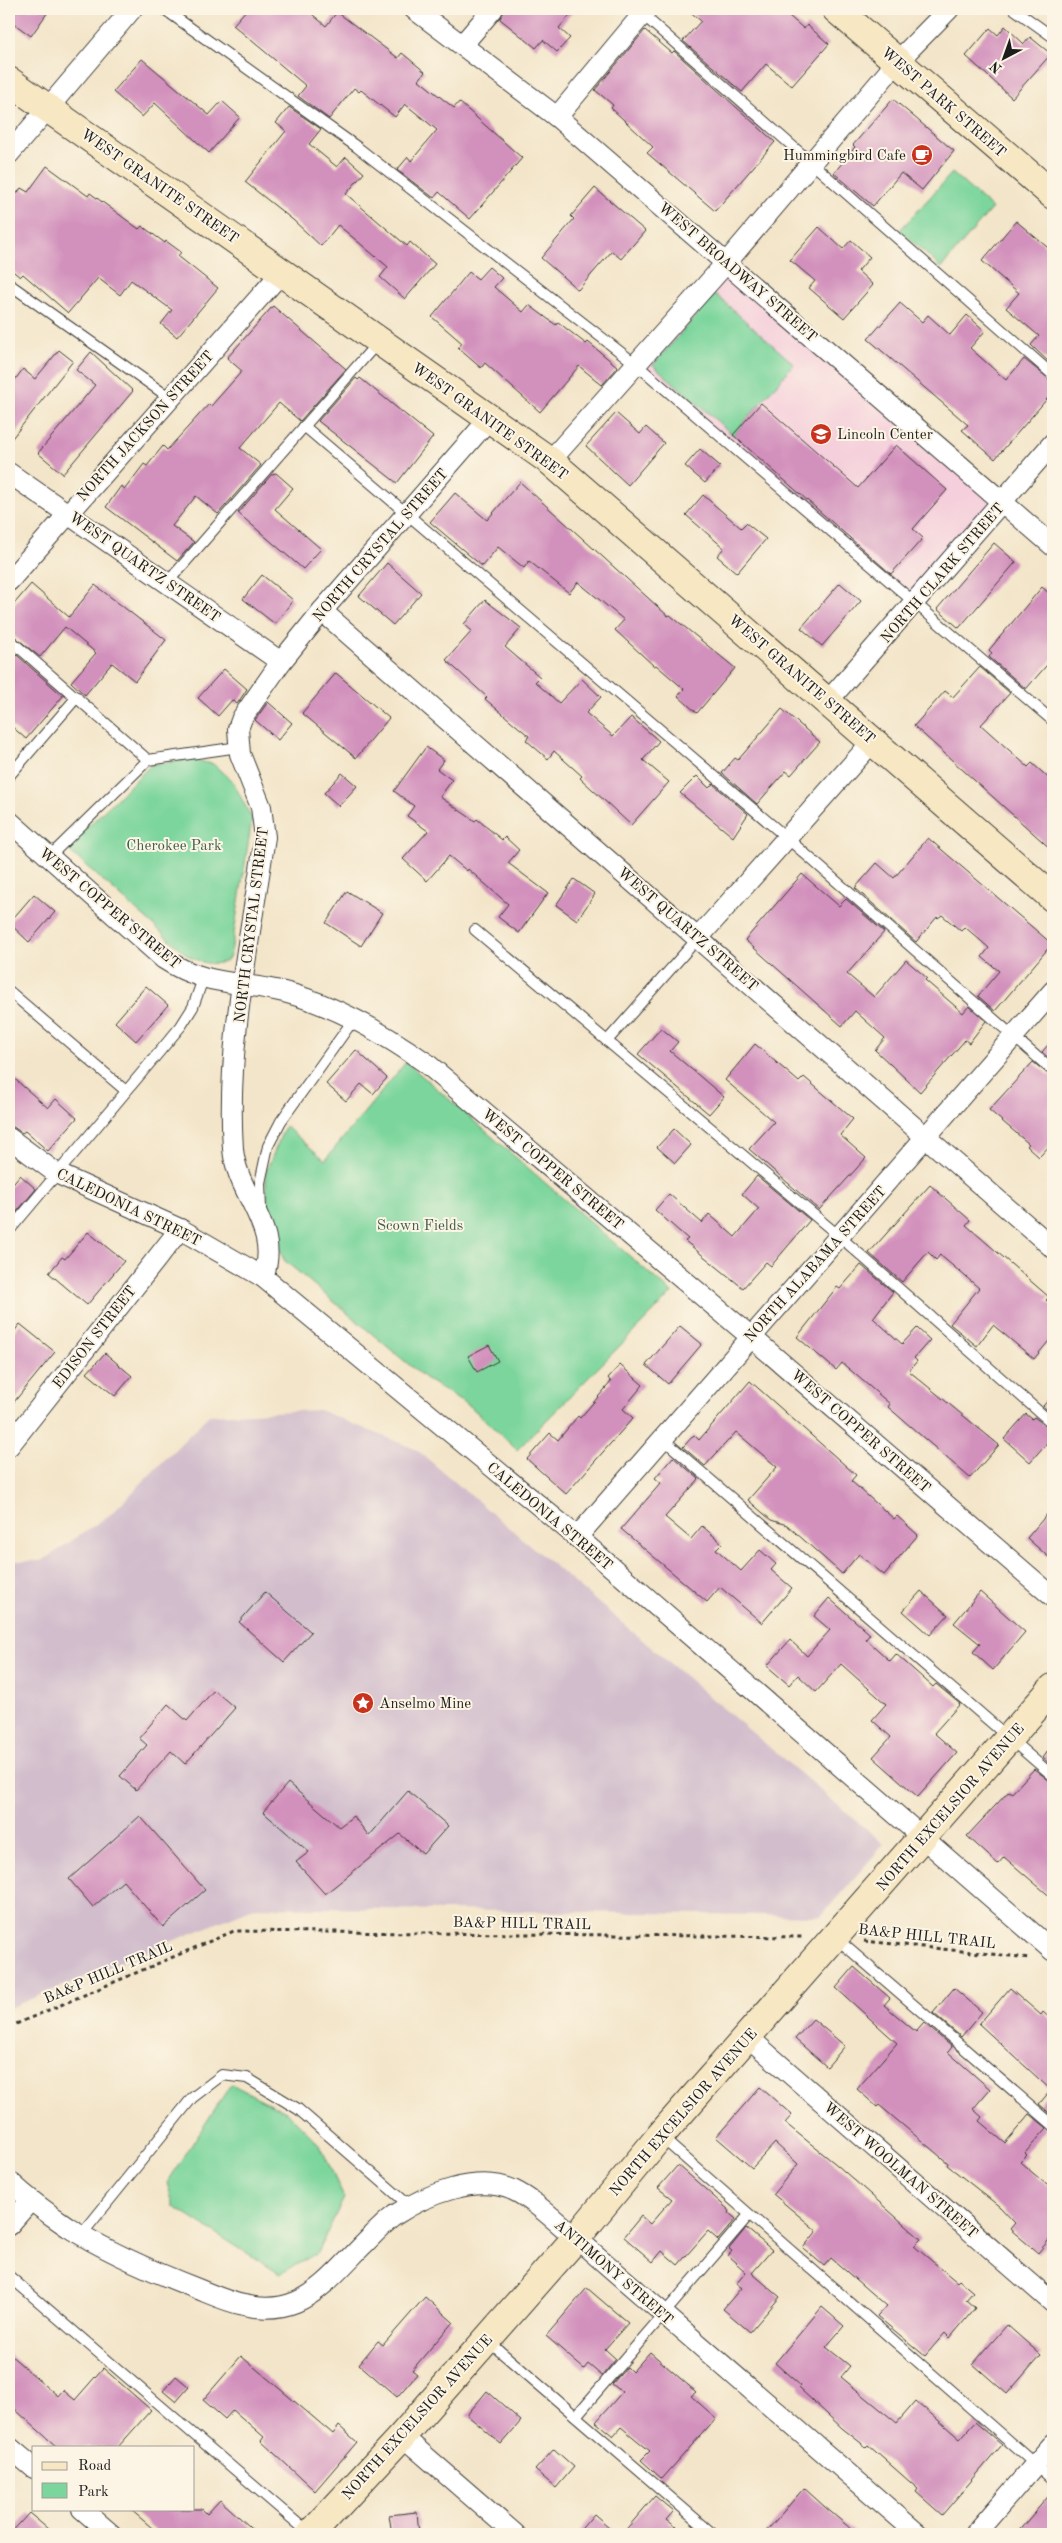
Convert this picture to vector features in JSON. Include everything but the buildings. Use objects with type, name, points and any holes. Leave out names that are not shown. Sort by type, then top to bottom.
[{"type":"street","points":[[9,154],[132,9]]},
{"type":"street","name":"WEST BROADWAY STREET","points":[[414,9],[463,44],[557,117],[727,262],[1053,546]]},
{"type":"street","points":[[463,44],[493,9]]},
{"type":"street","name":"WEST PARK STREET","points":[[836,9],[1053,195]]},
{"type":"street","points":[[550,461],[727,262],[897,62],[949,9]]},
{"type":"street","points":[[557,117],[645,12]]},
{"type":"street","name":"WEST GRANITE STREET","points":[[9,81],[550,461],[1053,898]]},
{"type":"street","name":"NORTH JACKSON STREET","points":[[9,581],[67,513],[282,272]]},
{"type":"street","name":"NORTH CRYSTAL STREET","points":[[263,1277],[268,1263],[269,1248],[262,1221],[235,1166],[233,1150],[232,1101],[243,984],[265,837],[261,807],[239,747],[238,729],[242,718],[281,662],[322,611],[489,419]]},
{"type":"street","name":"NORTH CLARK STREET","points":[[828,701],[1004,503],[1053,443]]},
{"type":"street","name":"WEST QUARTZ STREET","points":[[9,473],[281,662]]},
{"type":"street","name":"WEST QUARTZ STREET","points":[[322,611],[928,1137],[1053,1248]]},
{"type":"street","points":[[698,938],[873,741]]},
{"type":"street","name":"WEST COPPER STREET","points":[[9,821],[164,959],[180,970],[203,979],[243,984],[286,993],[354,1019],[372,1028],[426,1063],[750,1336],[1053,1597]]},
{"type":"street","name":"NORTH ALABAMA STREET","points":[[577,1538],[750,1336],[928,1137],[1053,991]]},
{"type":"street","name":"CALEDONIA STREET","points":[[9,1138],[56,1173],[180,1229],[263,1277],[577,1538],[1053,1951]]},
{"type":"street","name":"EDISON STREET","points":[[9,1446],[180,1229]]},
{"type":"street","name":"NORTH EXCELSIOR AVENUE","points":[[311,2534],[402,2436],[576,2238],[660,2136],[836,1938],[1053,1688]]},
{"type":"street","name":"WEST WOOLMAN STREET","points":[[748,2037],[1053,2303]]},
{"type":"street","points":[[9,2180],[30,2200],[82,2234]]},
{"type":"street","name":"ANTIMONY STREET","points":[[82,2234],[168,2277],[221,2298],[261,2308],[282,2307],[298,2302],[317,2288],[384,2225],[410,2206],[449,2190],[473,2185],[511,2189],[525,2197],[576,2238],[918,2534]]},
{"type":"street","points":[[9,2225],[30,2200]]},
{"type":"street","points":[[402,2436],[515,2534]]},
{"type":"street","points":[[975,2534],[1053,2444]]},
{"type":"street","points":[[9,2447],[32,2466]]},
{"type":"street","points":[[83,2510],[111,2534]]},
{"type":"lane","points":[[164,9],[357,147],[637,365],[1053,721]]},
{"type":"lane","points":[[1014,9],[1053,37]]},
{"type":"lane","points":[[645,12],[1053,375]]},
{"type":"lane","points":[[9,284],[170,398]]},
{"type":"lane","points":[[168,583],[379,341]]},
{"type":"lane","points":[[304,426],[408,512],[787,838],[1053,1072]]},
{"type":"lane","points":[[9,639],[148,760]]},
{"type":"lane","points":[[9,776],[77,697]]},
{"type":"lane","points":[[48,857],[148,760],[239,747]]},
{"type":"lane","points":[[476,930],[839,1236],[1053,1424]]},
{"type":"lane","points":[[607,1041],[698,938]]},
{"type":"lane","points":[[9,1231],[181,1026],[193,1007],[203,979]]},
{"type":"lane","points":[[9,991],[126,1091]]},
{"type":"lane","points":[[262,1221],[260,1183],[268,1146],[281,1121],[354,1019]]},
{"type":"lane","points":[[662,1438],[1053,1776]]},
{"type":"lane","points":[[836,1938],[1053,2125]]},
{"type":"lane","points":[[82,2234],[192,2098],[222,2074],[247,2078],[298,2109],[410,2206]]},
{"type":"lane","points":[[660,2136],[1053,2480]]},
{"type":"lane","points":[[576,2416],[749,2215]]},
{"type":"lane","points":[[9,2276],[311,2534]]},
{"type":"lane","points":[[486,2339],[713,2534]]},
{"type":"path","name":"BA&P HILL TRAIL","points":[[9,2027],[234,1931],[836,1938],[1034,1958]]},
{"type":"shaded area","name":"Lincoln Center","points":[[727,262],[1004,503],[915,603],[637,365]]},
{"type":"shaded area","name":"Anselmo Mine","points":[[319,1410],[417,1450],[884,1844],[821,1916],[256,1907],[9,2008],[9,1561],[42,1561],[111,1514],[209,1415]]},
{"type":"green space","points":[[952,173],[992,208],[941,268],[900,230]]},
{"type":"green space","points":[[715,294],[794,364],[733,435],[653,365]]},
{"type":"green space","name":"Cherokee Park","points":[[188,759],[213,764],[233,782],[252,819],[231,952],[228,960],[212,964],[202,962],[187,955],[66,848],[151,765]]},
{"type":"green space","name":"Scown Fields","points":[[406,1062],[672,1293],[517,1450],[470,1406],[426,1379],[284,1260],[270,1222],[265,1174],[285,1126],[325,1160]]},
{"type":"green space","points":[[231,2084],[288,2113],[320,2145],[344,2198],[317,2253],[280,2274],[174,2207],[167,2183]]},
{"type":"place","name":"Hummingbird Cafe","points":[[922,155]]},
{"type":"place","name":"Lincoln Center","points":[[821,434]]},
{"type":"place","name":"Anselmo Mine","points":[[363,1703]]}]
